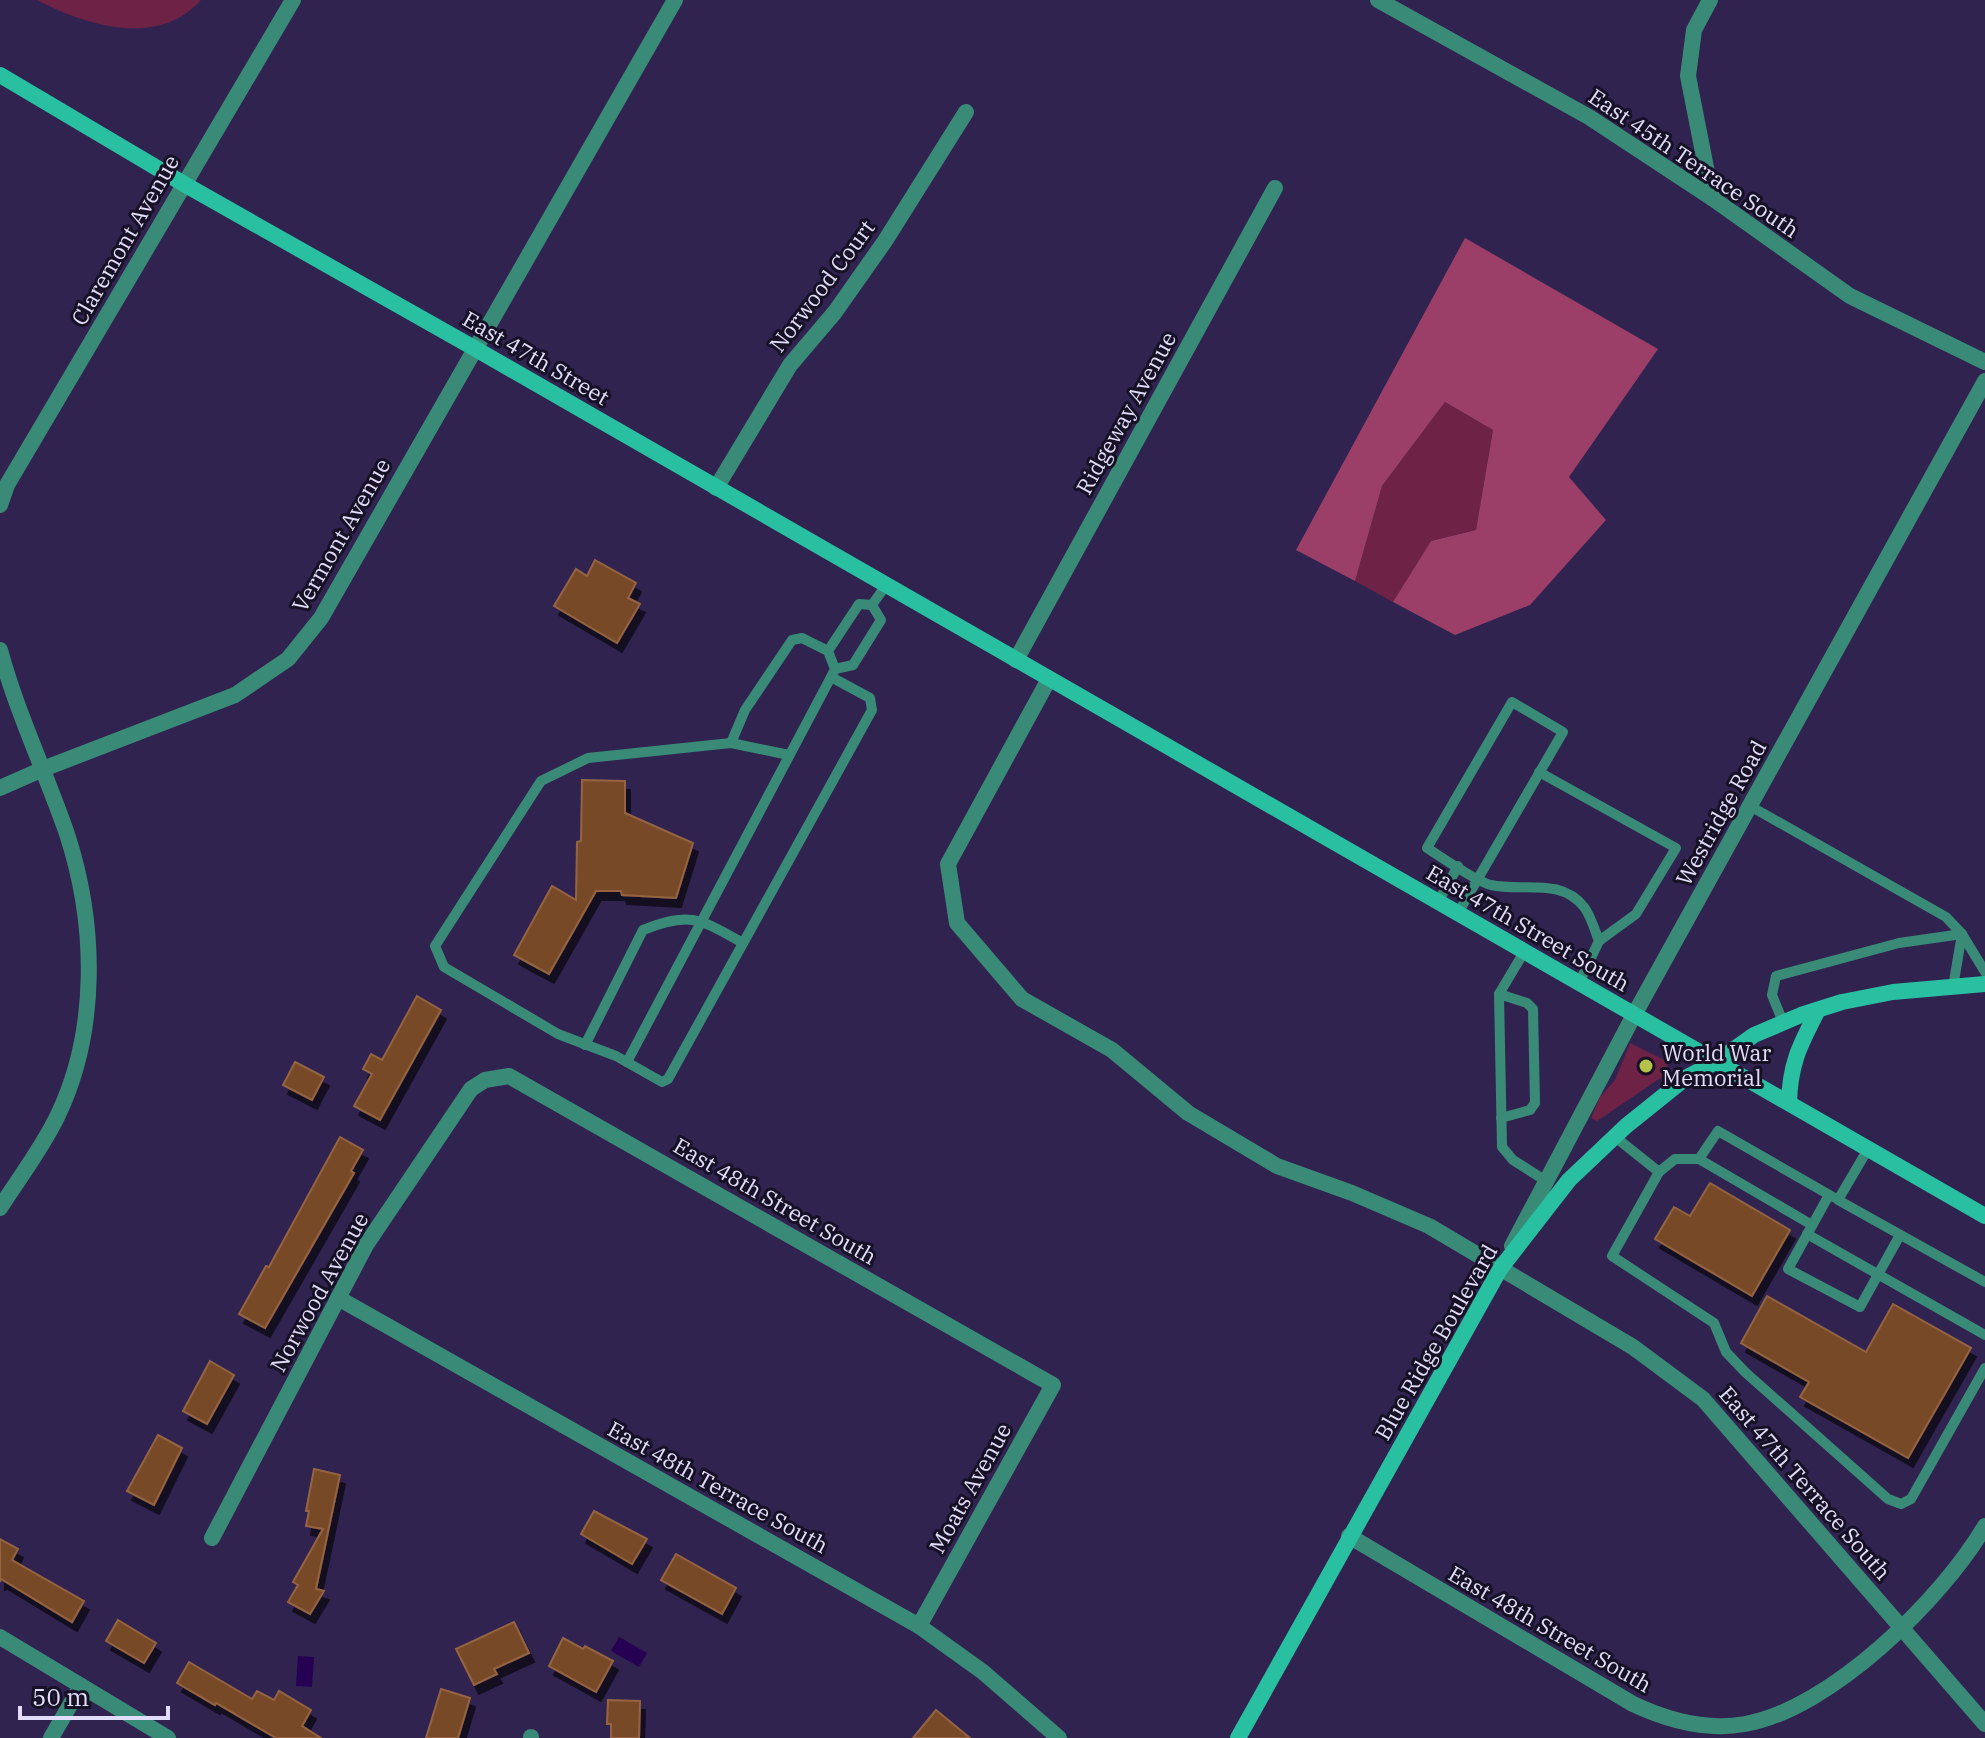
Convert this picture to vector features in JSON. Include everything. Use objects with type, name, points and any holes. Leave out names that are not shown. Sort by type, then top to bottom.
[{"type":"main road","name":"East 47th Street","points":[[0,75],[184,184],[1049,679]]},
{"type":"main road","name":"East 47th Street South","points":[[1049,679],[1868,1149],[1983,1210]]},
{"type":"main road","name":"Blue Ridge Boulevard","points":[[1238,1738],[1500,1269],[1569,1180],[1614,1136],[1687,1077],[1716,1062],[1754,1035],[1818,1010],[1893,992],[1985,984]]},
{"type":"main road","points":[[1789,1103],[1790,1073],[1798,1048],[1818,1010]]},
{"type":"street","name":"Claremont Avenue","points":[[0,505],[4,483],[293,0]]},
{"type":"street","name":"Vermont Avenue","points":[[0,788],[235,695],[288,659],[321,618],[675,0]]},
{"type":"street","name":"East 45th Terrace South","points":[[1378,0],[1589,117],[1712,198],[1850,296],[1985,362]]},
{"type":"street","points":[[1710,0],[1694,30],[1688,76],[1712,198]]},
{"type":"street","name":"Norwood Court","points":[[716,488],[790,365],[860,277],[966,112]]},
{"type":"street","name":"Ridgeway Avenue","points":[[1016,660],[1275,188]]},
{"type":"street","name":"Westridge Road","points":[[1500,1269],[1634,1015],[1985,381]]},
{"type":"street","points":[[0,650],[68,837],[82,897],[88,958],[86,1022],[77,1065],[58,1116],[0,1208]]},
{"type":"street","name":"East 47th Terrace South","points":[[1049,679],[948,864],[957,923],[1022,999],[1112,1050],[1188,1113],[1277,1166],[1352,1193],[1429,1226],[1633,1347],[1703,1399],[1985,1724]]},
{"type":"street","name":"East 48th Street South","points":[[485,1080],[509,1076],[1039,1377]]},
{"type":"street","name":"Norwood Avenue","points":[[212,1538],[366,1245],[471,1089],[485,1080]]},
{"type":"street","name":"East 48th Terrace South","points":[[338,1298],[919,1626],[983,1672],[1059,1738]]},
{"type":"street","name":"Moats Avenue","points":[[919,1626],[1053,1385],[1039,1377]]},
{"type":"street","name":"East 48th Street South","points":[[1349,1536],[1633,1704],[1691,1725],[1745,1724],[1791,1710],[1852,1670],[1902,1627],[1969,1553],[1985,1526]]},
{"type":"street","points":[[0,1637],[168,1738]]},
{"type":"street","points":[[51,1738],[81,1686]]},
{"type":"lane","points":[[872,605],[886,585]]},
{"type":"lane","points":[[789,755],[731,743],[588,758],[541,781],[435,946],[444,967],[558,1034],[627,1062],[662,1082],[668,1079],[872,710],[870,698],[833,673],[828,651],[859,604],[872,605]]},
{"type":"lane","points":[[627,1062],[833,673],[853,665],[881,620],[872,605]]},
{"type":"lane","points":[[731,743],[745,710],[792,640],[802,638],[828,651]]},
{"type":"lane","points":[[1458,913],[1477,878],[1563,732],[1512,702],[1427,848],[1477,878],[1490,885],[1554,888],[1566,893],[1584,908],[1599,941]]},
{"type":"lane","points":[[1539,772],[1676,848],[1636,914],[1599,941],[1579,983]]},
{"type":"lane","points":[[1750,806],[1946,917],[1962,934],[1985,972]]},
{"type":"lane","points":[[1438,902],[1458,866]]},
{"type":"lane","points":[[585,1045],[643,930],[671,919],[702,920],[743,943]]},
{"type":"lane","points":[[1783,1022],[1772,995],[1776,976],[1899,943],[1962,934]]},
{"type":"lane","points":[[1953,987],[1962,934]]},
{"type":"lane","points":[[1524,952],[1499,994],[1502,1147],[1513,1160],[1546,1181]]},
{"type":"lane","points":[[1499,994],[1527,1003],[1533,1009],[1535,1103],[1530,1110],[1501,1118]]},
{"type":"lane","points":[[1699,1159],[1718,1131],[1985,1282]]},
{"type":"lane","points":[[1614,1136],[1659,1172]]},
{"type":"lane","points":[[1868,1149],[1810,1229],[1788,1269],[1860,1307],[1900,1235]]},
{"type":"lane","points":[[1985,1335],[1878,1274],[1699,1159],[1675,1159],[1659,1172],[1612,1256],[1714,1323],[1726,1352],[1745,1372],[1888,1499],[1901,1504],[1911,1499],[1985,1368]]},
{"type":"shaded area","points":[[37,0],[201,0],[184,15],[164,24],[122,28],[78,18]]},
{"type":"shaded area","points":[[1465,238],[1658,349],[1569,477],[1606,520],[1530,605],[1455,635],[1393,602],[1431,541],[1476,530],[1493,430],[1445,402],[1382,486],[1355,581],[1296,550]]},
{"type":"shaded area","points":[[1445,402],[1493,430],[1476,530],[1431,541],[1393,602],[1355,581],[1382,486]]},
{"type":"shaded area","points":[[1630,1043],[1666,1061],[1668,1069],[1662,1077],[1597,1121],[1591,1118],[1600,1097],[1615,1080]]},
{"type":"shaded area","points":[[619,1637],[647,1653],[639,1667],[611,1651]]},
{"type":"shaded area","points":[[298,1656],[314,1657],[312,1687],[296,1686]]},
{"type":"building","points":[[595,560],[636,583],[628,598],[640,604],[617,643],[554,606],[576,569],[587,576]]},
{"type":"building","points":[[582,780],[625,781],[625,813],[693,843],[676,898],[596,891],[549,974],[514,955],[552,886],[576,900]]},
{"type":"building","points":[[417,996],[441,1010],[380,1120],[354,1106],[372,1074],[363,1069],[371,1054],[382,1060]]},
{"type":"building","points":[[295,1062],[324,1077],[312,1100],[283,1085]]},
{"type":"building","points":[[340,1137],[363,1150],[351,1171],[354,1173],[265,1328],[239,1314],[266,1266],[269,1267]]},
{"type":"building","points":[[1710,1183],[1790,1230],[1752,1296],[1655,1239],[1674,1207],[1690,1216]]},
{"type":"building","points":[[1767,1296],[1866,1352],[1893,1304],[1971,1348],[1908,1458],[1800,1397],[1809,1382],[1741,1343]]},
{"type":"building","points":[[210,1361],[234,1375],[207,1424],[183,1411]]},
{"type":"building","points":[[158,1435],[182,1448],[154,1505],[127,1491]]},
{"type":"building","points":[[314,1469],[340,1475],[316,1589],[324,1591],[310,1614],[288,1602],[298,1585],[293,1582],[323,1529],[306,1526]]},
{"type":"building","points":[[594,1511],[647,1539],[632,1564],[581,1534]]},
{"type":"building","points":[[0,1539],[18,1549],[12,1560],[84,1601],[72,1622],[1,1579],[0,1582]]},
{"type":"building","points":[[676,1554],[736,1588],[722,1614],[661,1580]]},
{"type":"building","points":[[118,1620],[156,1643],[144,1663],[106,1641]]},
{"type":"building","points":[[514,1622],[529,1653],[494,1669],[497,1674],[474,1685],[456,1649]]},
{"type":"building","points":[[563,1638],[613,1661],[596,1692],[549,1666]]},
{"type":"building","points":[[189,1662],[252,1699],[257,1691],[274,1700],[279,1691],[311,1710],[302,1726],[321,1738],[276,1738],[215,1705],[177,1683]]},
{"type":"building","points":[[441,1689],[470,1698],[458,1738],[426,1738]]},
{"type":"building","points":[[608,1700],[640,1701],[639,1738],[611,1738],[611,1724],[607,1724]]},
{"type":"building","points":[[936,1710],[970,1738],[913,1738]]},
{"type":"place","name":"World War Memorial","points":[[1646,1066]]}]
